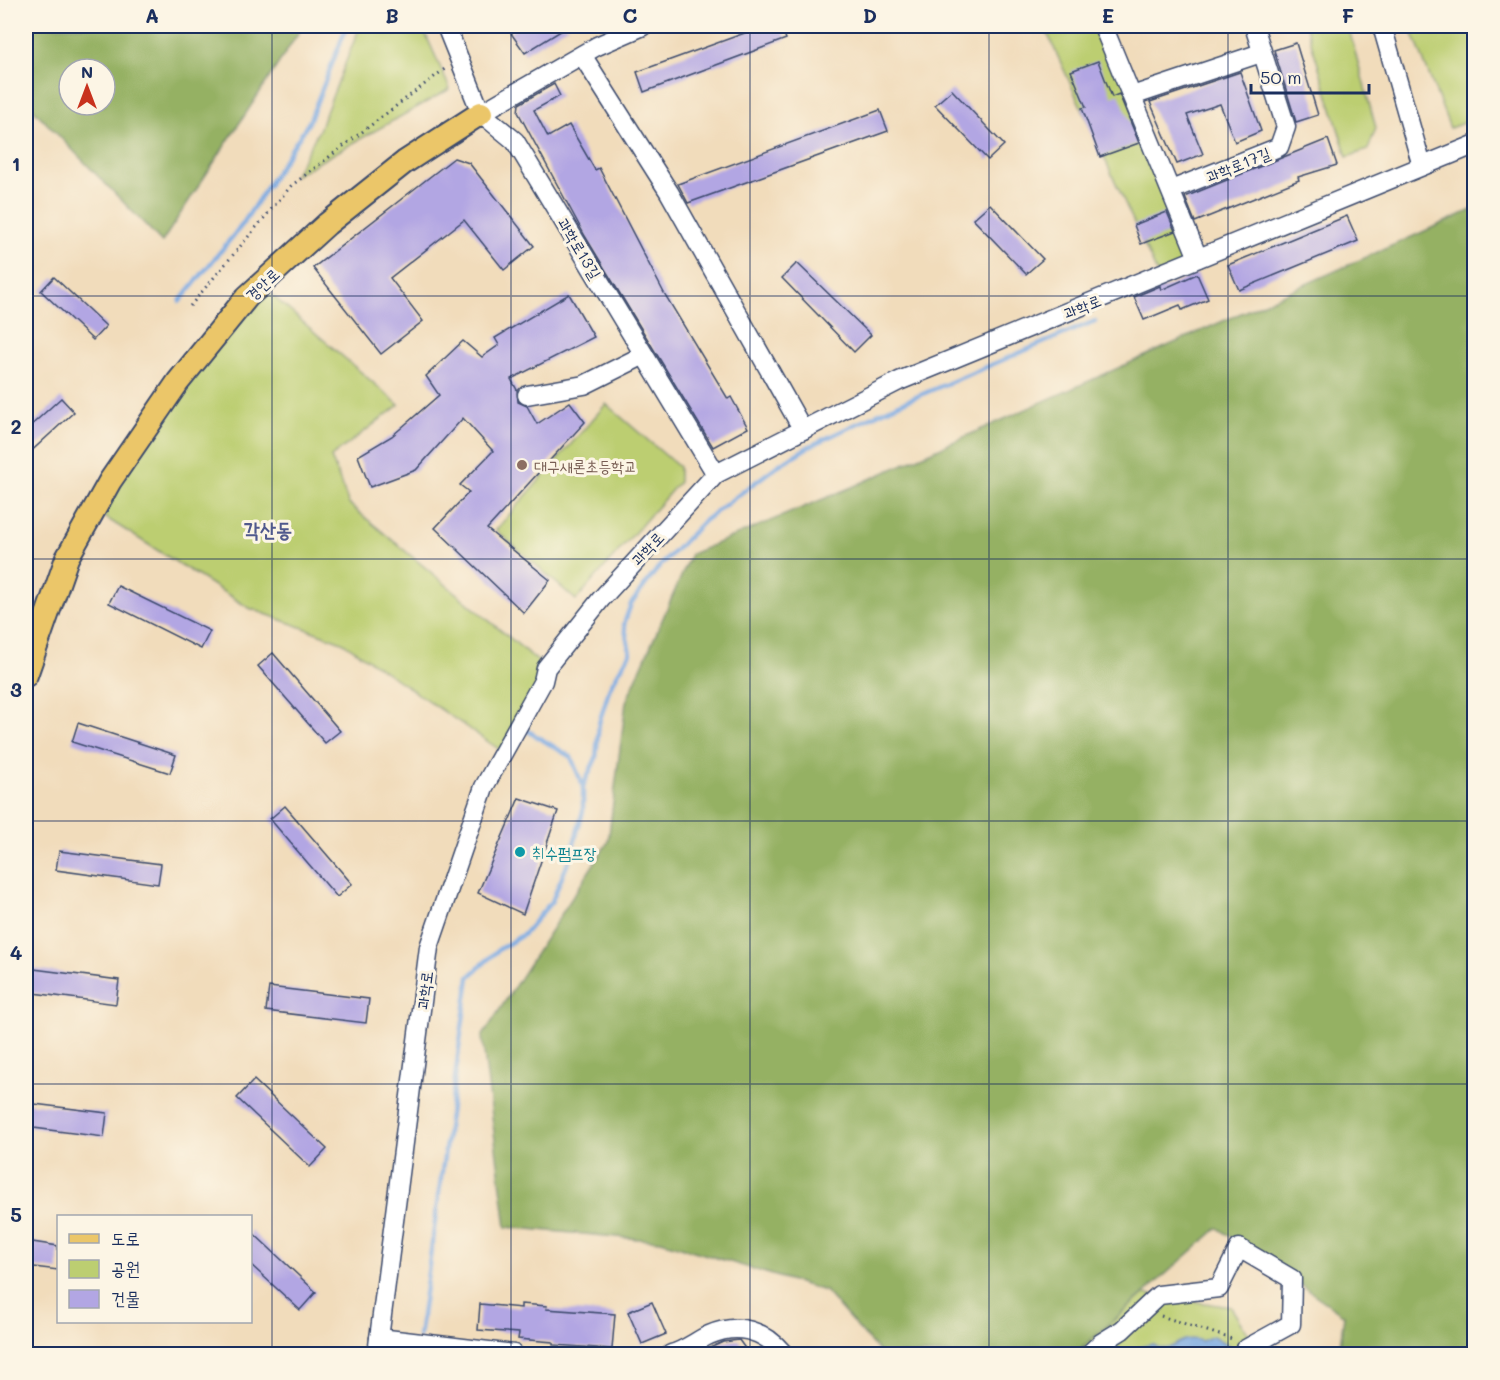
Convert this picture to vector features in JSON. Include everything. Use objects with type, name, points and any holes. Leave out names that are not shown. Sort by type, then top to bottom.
[{"type":"main road","name":"경안로","points":[[26,675],[68,558],[110,481],[178,382],[247,297],[327,224],[405,162],[481,113]]},
{"type":"street","name":"과학로13길","points":[[446,26],[481,113],[515,141],[716,474]]},
{"type":"street","name":"경안로","points":[[481,113],[582,55],[644,26]]},
{"type":"street","points":[[1103,26],[1198,258]]},
{"type":"street","name":"과학로17길","points":[[1171,190],[1279,147],[1286,128],[1254,26]]},
{"type":"street","points":[[1382,26],[1422,166]]},
{"type":"street","points":[[1132,96],[1261,53]]},
{"type":"street","points":[[582,55],[669,192],[803,430]]},
{"type":"street","name":"과학로","points":[[378,1346],[429,947],[484,787],[543,681],[546,668],[601,599],[716,474],[899,381],[1474,145]]},
{"type":"street","points":[[527,395],[584,385],[644,355]]},
{"type":"street","points":[[1089,1354],[1101,1342],[1122,1330],[1159,1295],[1220,1288],[1239,1248],[1292,1279],[1291,1324],[1244,1350]]},
{"type":"street","points":[[670,1354],[709,1335],[724,1330],[745,1328],[759,1332],[773,1341],[784,1354]]},
{"type":"street","points":[[378,1346],[406,1341],[514,1354]]},
{"type":"path","points":[[190,306],[291,186],[459,57]]},
{"type":"path","points":[[1152,1313],[1230,1338],[1244,1350]]},
{"type":"green space","points":[[26,26],[303,26],[162,242],[26,102]]},
{"type":"green space","points":[[360,26],[422,26],[450,89],[294,176],[319,130]]},
{"type":"green space","points":[[1044,26],[1103,26],[1198,258],[1158,275]]},
{"type":"green space","points":[[1306,26],[1348,26],[1376,128],[1368,150],[1347,157]]},
{"type":"green space","points":[[1410,26],[1474,26],[1474,119],[1450,128]]},
{"type":"green space","points":[[1474,209],[1474,1354],[1339,1354],[1344,1315],[1218,1228],[1075,1354],[881,1354],[825,1291],[661,1241],[506,1227],[482,1037],[608,842],[626,702],[691,554],[852,487]]},
{"type":"green space","points":[[260,285],[399,405],[331,457],[349,504],[546,668],[503,752],[342,642],[249,608],[95,511]]},
{"type":"green space","points":[[606,404],[679,467],[679,482],[576,600],[496,530]]},
{"type":"green space","points":[[1144,1294],[1231,1307],[1260,1354],[1075,1354]]},
{"type":"water","points":[[1213,1336],[1236,1350],[1238,1354],[1097,1354],[1098,1351],[1122,1352],[1152,1344],[1166,1349],[1186,1340],[1202,1341]]},
{"type":"building","points":[[521,26],[569,26],[525,53],[510,32]]},
{"type":"building","points":[[764,26],[781,26],[786,39],[644,92],[637,72]]},
{"type":"building","points":[[1296,43],[1318,115],[1296,122],[1274,50]]},
{"type":"building","points":[[1098,61],[1112,97],[1119,94],[1139,143],[1100,157],[1082,108],[1086,107],[1071,71]]},
{"type":"building","points":[[1240,72],[1261,131],[1235,142],[1220,104],[1187,115],[1203,154],[1177,164],[1150,102]]},
{"type":"building","points":[[554,84],[560,96],[534,110],[548,137],[569,125],[595,170],[599,168],[664,293],[728,399],[731,397],[748,428],[713,447],[585,236],[518,112],[519,104]]},
{"type":"building","points":[[952,90],[1004,145],[988,160],[935,105]]},
{"type":"building","points":[[880,110],[888,131],[688,203],[678,184]]},
{"type":"building","points":[[1328,139],[1337,165],[1298,177],[1299,180],[1195,222],[1185,197]]},
{"type":"building","points":[[454,158],[469,163],[534,246],[504,270],[464,220],[390,278],[423,321],[381,354],[313,268]]},
{"type":"building","points":[[990,204],[1043,259],[1026,274],[973,219]]},
{"type":"building","points":[[1167,212],[1175,231],[1141,244],[1134,225]]},
{"type":"building","points":[[1347,216],[1358,241],[1239,290],[1228,265]]},
{"type":"building","points":[[797,263],[871,335],[854,352],[782,278]]},
{"type":"building","points":[[1197,274],[1208,299],[1182,310],[1180,305],[1144,320],[1134,297],[1160,286],[1161,290]]},
{"type":"building","points":[[54,277],[106,326],[93,340],[41,291]]},
{"type":"building","points":[[569,294],[594,337],[511,379],[517,390],[518,402],[527,406],[537,424],[570,402],[585,422],[487,529],[550,580],[524,613],[435,528],[469,492],[460,485],[493,451],[463,418],[416,470],[370,487],[358,456],[392,436],[439,395],[426,376],[463,341],[482,357],[499,345],[495,338]]},
{"type":"building","points":[[61,398],[74,412],[26,456],[26,430]]},
{"type":"building","points":[[118,586],[210,631],[201,649],[109,603]]},
{"type":"building","points":[[273,653],[340,731],[325,743],[258,666]]},
{"type":"building","points":[[78,723],[176,755],[170,773],[72,742]]},
{"type":"building","name":"취수펌프장","points":[[519,798],[558,811],[523,914],[478,893]]},
{"type":"building","points":[[285,806],[352,884],[337,897],[270,819]]},
{"type":"building","points":[[59,851],[161,864],[158,884],[56,870]]},
{"type":"building","points":[[26,968],[119,980],[116,1004],[26,992]]},
{"type":"building","points":[[269,987],[369,999],[366,1023],[266,1011]]},
{"type":"building","points":[[254,1080],[327,1149],[310,1167],[237,1098]]},
{"type":"building","points":[[26,1103],[107,1113],[104,1137],[26,1127]]},
{"type":"building","points":[[252,1232],[316,1292],[300,1310],[252,1266]]},
{"type":"building","points":[[26,1241],[57,1246],[57,1270],[26,1266]]},
{"type":"building","points":[[652,1302],[666,1334],[642,1344],[628,1312]]},
{"type":"building","points":[[480,1304],[521,1308],[521,1304],[547,1306],[546,1309],[615,1314],[612,1349],[553,1345],[553,1342],[518,1339],[519,1333],[478,1330]]},
{"type":"building","points":[[739,1340],[749,1354],[697,1354],[723,1342]]},
{"type":"waterway","points":[[180,301],[242,225],[309,122],[347,26]]},
{"type":"waterway","points":[[419,1337],[469,977],[498,950],[524,934],[552,901],[570,858],[583,811],[583,786],[596,758],[599,723],[610,687],[630,653],[624,624],[631,604],[658,568],[704,521],[777,466],[810,446],[892,407],[1095,321]]},
{"type":"waterway","points":[[523,728],[571,757],[583,786]]},
{"type":"place","name":"대구새론초등학교","points":[[522,465]]},
{"type":"place","name":"취수펌프장","points":[[520,852]]},
{"type":"district","name":"각산동","points":[[268,529]]}]
